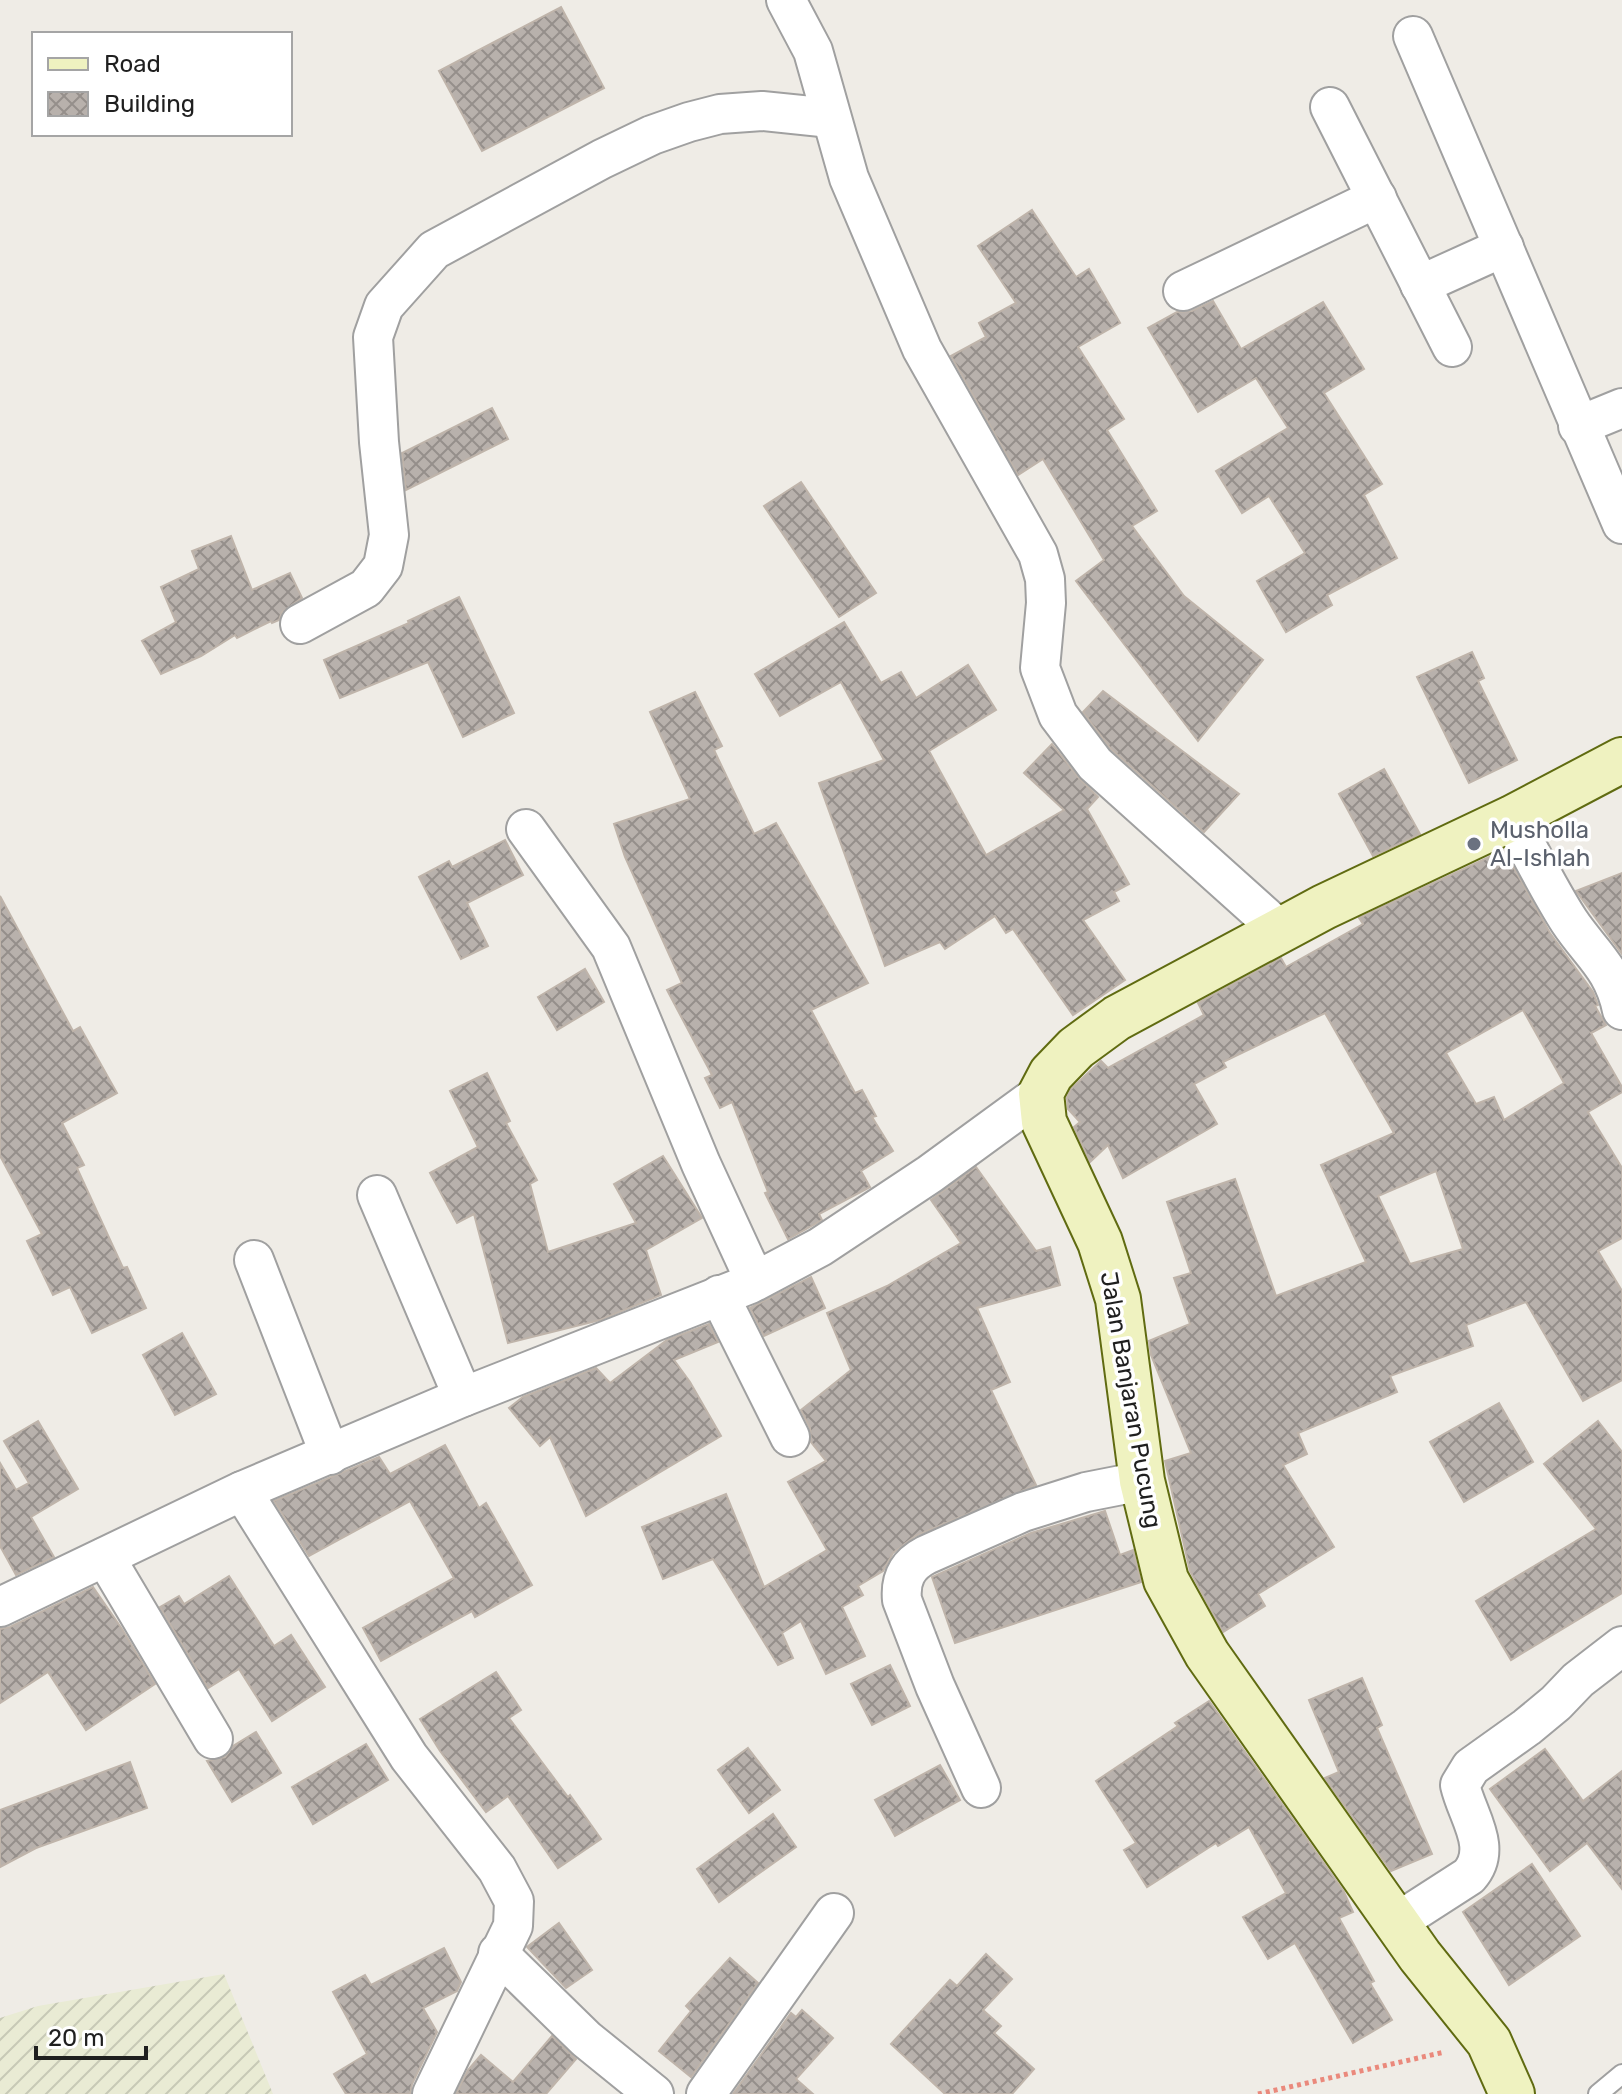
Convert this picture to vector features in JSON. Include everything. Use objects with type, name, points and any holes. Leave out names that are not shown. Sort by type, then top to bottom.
[{"type":"street","points":[[786,0],[813,51],[849,178],[922,349],[1038,554],[1045,579],[1046,603],[1040,668],[1058,715],[1095,764],[1280,930]]},
{"type":"street","points":[[1413,36],[1622,524]]},
{"type":"street","points":[[1330,107],[1452,347]]},
{"type":"street","points":[[300,624],[366,588],[383,566],[389,535],[379,442],[373,337],[384,306],[434,250],[602,159],[652,135],[689,122],[720,114],[762,111],[831,118]]},
{"type":"street","points":[[1183,291],[1377,198]]},
{"type":"street","points":[[1420,285],[1504,247]]},
{"type":"street","points":[[1578,426],[1622,408]]},
{"type":"street","points":[[0,1607],[242,1491],[463,1397],[755,1281],[820,1247],[930,1174],[1041,1093],[1051,1074],[1076,1048],[1117,1018],[1280,930],[1512,818],[1622,760]]},
{"type":"street","points":[[1512,818],[1567,917],[1608,971],[1616,985],[1622,1010]]},
{"type":"street","points":[[526,829],[611,947],[701,1164],[755,1281]]},
{"type":"street","name":"Jalan Banjaran Pucung","points":[[1041,1093],[1044,1122],[1100,1242],[1118,1299],[1142,1481],[1166,1580],[1207,1654],[1396,1923],[1489,2042],[1512,2094]]},
{"type":"street","points":[[377,1195],[463,1397]]},
{"type":"street","points":[[254,1260],[330,1455]]},
{"type":"street","points":[[719,1295],[790,1437]]},
{"type":"street","points":[[981,1788],[935,1686],[902,1600],[901,1588],[906,1572],[915,1561],[926,1555],[1023,1512],[1086,1492],[1142,1481]]},
{"type":"street","points":[[242,1491],[409,1757],[497,1869],[514,1901],[513,1926],[432,2094]]},
{"type":"street","points":[[105,1557],[213,1739]]},
{"type":"street","points":[[1396,1923],[1469,1876],[1477,1867],[1481,1847],[1460,1785],[1471,1767],[1527,1727],[1588,1671],[1622,1646]]},
{"type":"street","points":[[706,2094],[834,1913]]},
{"type":"street","points":[[498,1953],[586,2039],[654,2094]]},
{"type":"lane","points":[[1598,2094],[1622,2074]]},
{"type":"path","points":[[1258,2094],[1489,2042]]},
{"type":"green space","points":[[224,1974],[273,2094],[0,2094],[0,2018],[38,2006]]},
{"type":"building","points":[[561,7],[604,88],[482,151],[439,71]]},
{"type":"building","points":[[1032,210],[1076,277],[1089,269],[1120,323],[1078,347],[1124,419],[1107,430],[1157,511],[1132,526],[1184,596],[1263,660],[1198,741],[1076,581],[1104,560],[1043,459],[1018,475],[951,356],[986,337],[979,323],[1016,303],[978,246]]},
{"type":"building","points":[[1213,301],[1241,349],[1323,302],[1364,369],[1324,393],[1382,484],[1364,495],[1397,558],[1327,595],[1332,605],[1286,632],[1257,581],[1305,553],[1269,496],[1242,513],[1216,471],[1288,428],[1256,378],[1198,412],[1148,328],[1177,312],[1192,311]]},
{"type":"building","points":[[492,408],[508,439],[406,490],[402,453]]},
{"type":"building","points":[[801,482],[876,593],[839,617],[764,506]]},
{"type":"building","points":[[231,536],[252,590],[290,573],[302,598],[282,612],[279,620],[237,638],[235,635],[201,656],[161,674],[142,641],[176,622],[161,587],[199,569],[192,551]]},
{"type":"building","points":[[459,597],[514,713],[463,737],[428,662],[340,698],[324,660],[409,623]]},
{"type":"building","points":[[844,622],[881,683],[901,672],[916,698],[968,665],[996,710],[929,751],[986,855],[1064,810],[1024,773],[1052,744],[1098,797],[1087,809],[1129,884],[1114,892],[1119,901],[1083,920],[1125,980],[1073,1015],[1013,929],[1006,933],[995,916],[945,949],[940,942],[885,966],[819,783],[884,760],[841,682],[780,716],[755,674]]},
{"type":"building","points":[[1472,652],[1484,678],[1478,681],[1517,760],[1469,783],[1417,677]]},
{"type":"building","points":[[1103,691],[1239,794],[1204,832],[1111,749],[1083,712]]},
{"type":"building","points":[[695,692],[722,746],[714,750],[754,834],[776,823],[868,983],[811,1010],[855,1093],[862,1090],[876,1116],[872,1117],[893,1151],[861,1171],[870,1187],[819,1214],[822,1220],[788,1239],[765,1193],[768,1192],[732,1102],[720,1108],[705,1078],[712,1075],[667,990],[682,983],[625,857],[614,824],[690,799],[650,712]]},
{"type":"building","points":[[1384,769],[1420,834],[1373,856],[1339,794]]},
{"type":"building","points":[[505,840],[523,875],[467,903],[488,946],[461,959],[419,877],[449,861],[452,867]]},
{"type":"building","points":[[1504,850],[1550,933],[1593,992],[1598,1005],[1595,1006],[1606,1025],[1591,1033],[1622,1087],[1622,1092],[1588,1112],[1622,1168],[1622,1238],[1598,1251],[1622,1291],[1622,1380],[1583,1401],[1526,1302],[1466,1325],[1473,1346],[1390,1376],[1397,1392],[1298,1433],[1307,1454],[1283,1465],[1334,1547],[1258,1594],[1265,1606],[1223,1632],[1190,1571],[1165,1461],[1191,1453],[1151,1355],[1149,1341],[1190,1324],[1174,1278],[1191,1273],[1167,1202],[1235,1179],[1276,1296],[1366,1262],[1321,1165],[1394,1133],[1325,1013],[1223,1062],[1226,1067],[1194,1084],[1217,1124],[1123,1178],[1108,1145],[1090,1162],[1074,1127],[1080,1122],[1068,1109],[1067,1098],[1071,1089],[1101,1061],[1108,1068],[1204,1015],[1198,1003],[1281,958],[1286,967],[1363,924],[1359,918]],"holes":[[[1523,1010],[1564,1083],[1504,1120],[1494,1097],[1476,1104],[1446,1053]],[[1436,1171],[1463,1249],[1410,1264],[1378,1196]]]},
{"type":"building","points":[[1622,873],[1622,954],[1576,891]]},
{"type":"building","points":[[0,896],[73,1031],[80,1027],[117,1093],[62,1123],[84,1165],[77,1168],[123,1268],[127,1267],[146,1308],[92,1333],[70,1287],[53,1295],[27,1241],[42,1234],[0,1156]]},
{"type":"building","points":[[585,969],[604,1002],[557,1030],[538,997]]},
{"type":"building","points":[[487,1073],[510,1121],[506,1123],[537,1180],[530,1184],[548,1252],[636,1223],[614,1184],[663,1156],[702,1218],[646,1250],[661,1295],[600,1320],[508,1343],[474,1214],[457,1223],[430,1173],[478,1147],[450,1091]]},
{"type":"building","points":[[976,1167],[1036,1251],[1050,1247],[1060,1285],[977,1308],[1010,1382],[991,1390],[1036,1485],[915,1536],[893,1553],[883,1571],[858,1586],[863,1595],[842,1607],[865,1656],[826,1674],[801,1621],[782,1633],[793,1658],[778,1665],[713,1559],[663,1579],[642,1527],[726,1494],[764,1587],[827,1550],[788,1482],[826,1461],[811,1442],[810,1428],[801,1410],[851,1370],[827,1313],[887,1286],[961,1243],[931,1200]]},
{"type":"building","points":[[811,1277],[825,1308],[764,1336],[750,1308]]},
{"type":"building","points":[[709,1324],[718,1342],[674,1360],[721,1436],[586,1516],[550,1437],[540,1446],[509,1408],[523,1397],[596,1368],[610,1383],[667,1340]]},
{"type":"building","points":[[182,1333],[216,1394],[175,1415],[143,1355]]},
{"type":"building","points":[[1499,1403],[1533,1462],[1464,1502],[1430,1442]]},
{"type":"building","points":[[38,1421],[78,1489],[31,1517],[54,1557],[16,1575],[0,1546],[0,1463],[16,1490],[29,1483],[4,1441]]},
{"type":"building","points":[[1598,1421],[1622,1452],[1622,1593],[1511,1660],[1476,1601],[1596,1529],[1544,1464]]},
{"type":"building","points":[[445,1445],[479,1508],[486,1503],[532,1585],[475,1617],[472,1611],[381,1661],[363,1628],[454,1578],[410,1501],[309,1556],[274,1501],[379,1457],[390,1474]]},
{"type":"building","points":[[1105,1511],[1120,1555],[1133,1550],[1141,1582],[955,1643],[932,1577],[1031,1533]]},
{"type":"building","points":[[229,1576],[274,1646],[291,1635],[325,1687],[272,1721],[239,1669],[208,1688],[160,1607],[179,1596],[184,1604]]},
{"type":"building","points":[[93,1587],[155,1684],[86,1730],[48,1672],[0,1703],[0,1629]]},
{"type":"building","points":[[890,1665],[910,1706],[872,1725],[851,1684]]},
{"type":"building","points":[[496,1672],[521,1710],[509,1718],[601,1839],[558,1868],[508,1796],[486,1812],[420,1719]]},
{"type":"building","points":[[1362,1678],[1382,1725],[1377,1728],[1432,1854],[1391,1871],[1325,1778],[1339,1772],[1309,1700]]},
{"type":"building","points":[[1209,1701],[1344,1892],[1353,1912],[1339,1918],[1374,1981],[1370,1983],[1392,2020],[1353,2043],[1295,1943],[1268,1959],[1243,1917],[1286,1893],[1249,1827],[1218,1846],[1216,1843],[1147,1887],[1124,1850],[1136,1843],[1096,1781],[1178,1726],[1175,1723]]},
{"type":"building","points":[[256,1732],[281,1773],[232,1802],[207,1761],[225,1757],[233,1746]]},
{"type":"building","points":[[366,1744],[388,1780],[313,1824],[292,1787]]},
{"type":"building","points":[[748,1748],[780,1790],[749,1813],[718,1770]]},
{"type":"building","points":[[1545,1749],[1583,1801],[1622,1771],[1622,1889],[1587,1843],[1550,1871],[1490,1789]]},
{"type":"building","points":[[130,1762],[147,1808],[36,1848],[0,1867],[0,1810]]},
{"type":"building","points":[[940,1765],[960,1800],[895,1836],[875,1800]]},
{"type":"building","points":[[773,1814],[796,1847],[719,1902],[697,1869]]},
{"type":"building","points":[[1532,1864],[1580,1936],[1509,1985],[1463,1912]]},
{"type":"building","points":[[559,1923],[592,1970],[566,1988],[527,1947]]},
{"type":"building","points":[[444,1948],[461,1982],[457,1991],[423,2008],[437,2032],[410,2094],[346,2094],[334,2074],[367,2054],[333,1992],[365,1975],[371,1985]]},
{"type":"building","points":[[986,1954],[1012,1979],[983,2010],[1001,2026],[994,2033],[1034,2069],[1012,2094],[945,2094],[891,2044],[950,1980],[957,1986]]},
{"type":"building","points":[[730,1958],[758,1983],[691,2077],[659,2051],[691,2011],[686,2006]]},
{"type":"building","points":[[802,2010],[833,2038],[796,2079],[813,2094],[733,2094],[791,2013],[796,2017]]},
{"type":"building","points":[[552,2036],[576,2059],[546,2094],[456,2094],[468,2070],[481,2055],[513,2082]]},
{"type":"place","name":"Musholla Al-Ishlah","points":[[1474,844]]}]
